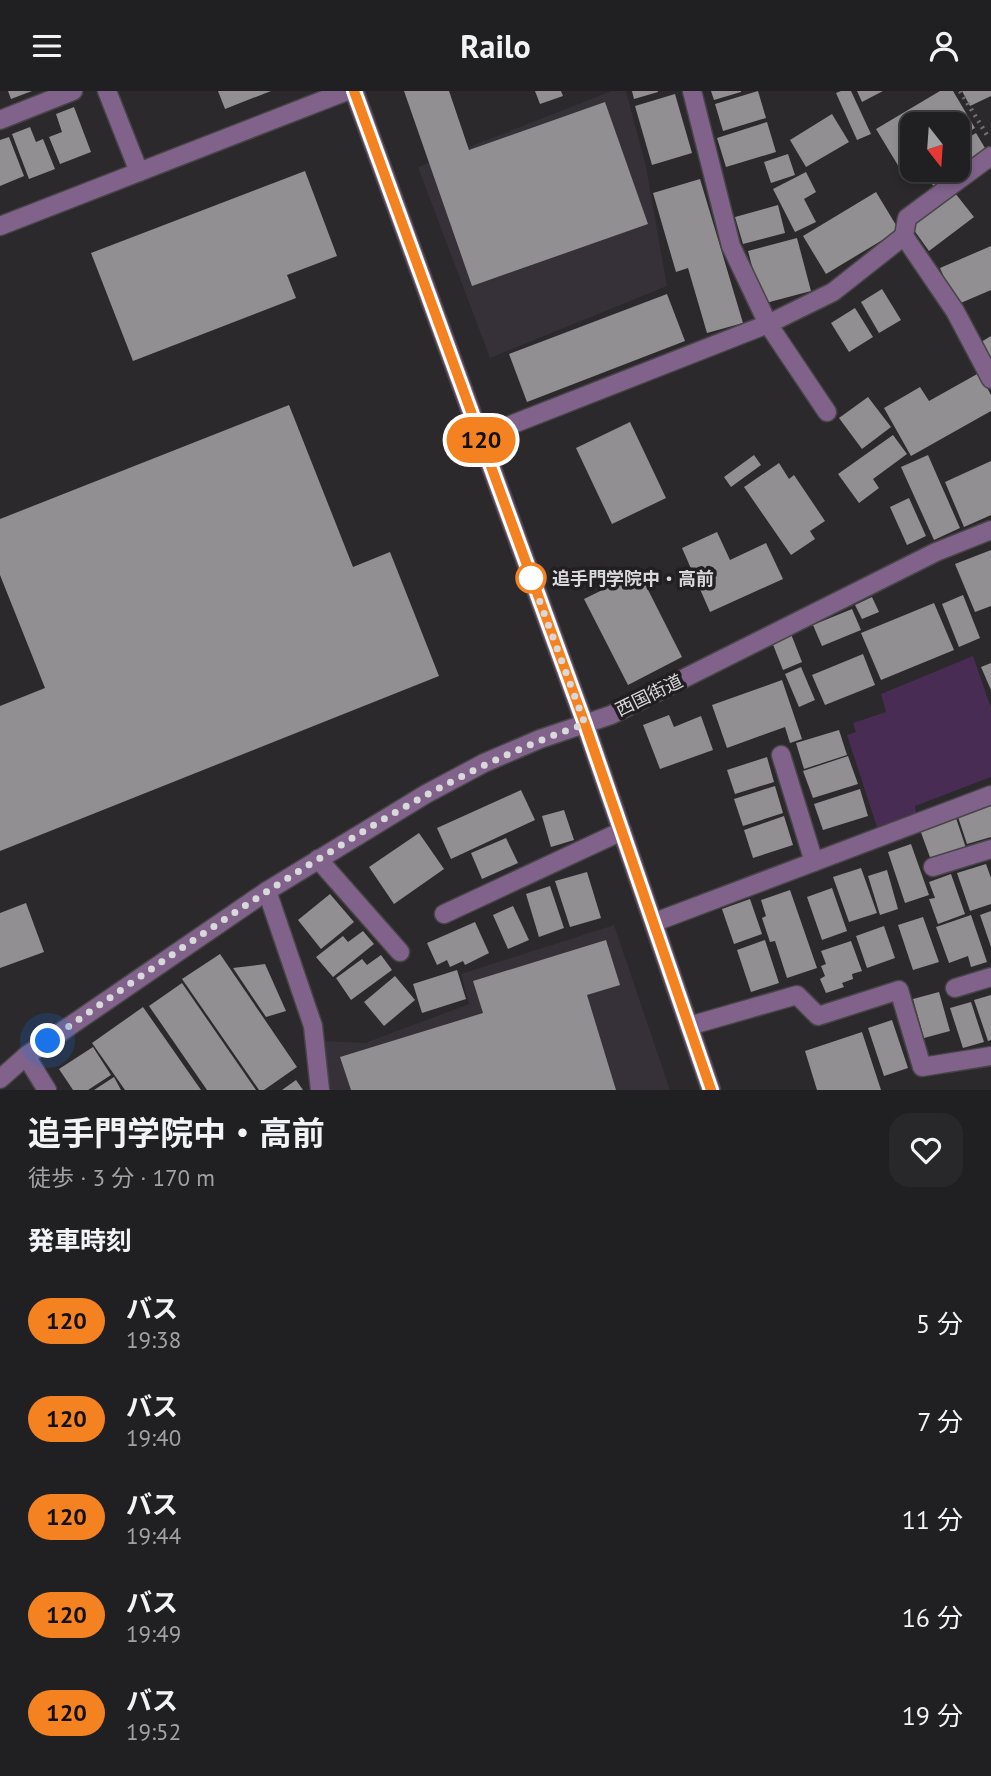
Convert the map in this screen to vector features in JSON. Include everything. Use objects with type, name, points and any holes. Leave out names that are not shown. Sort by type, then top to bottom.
[{"type":"street","points":[[0,120],[73,91]]},
{"type":"street","points":[[107,91],[139,172]]},
{"type":"street","points":[[0,226],[347,91]]},
{"type":"street","points":[[354,91],[585,724],[711,1090]]},
{"type":"street","points":[[692,91],[731,246],[768,324],[827,412]]},
{"type":"street","points":[[480,437],[768,324],[833,292],[904,236],[908,218],[991,156]]},
{"type":"street","points":[[904,236],[955,311],[991,379]]},
{"type":"street","name":"西国街道","points":[[0,1079],[26,1056],[267,891],[374,824],[484,763],[540,739],[611,715],[936,552],[991,530]]},
{"type":"street","points":[[781,755],[814,862]]},
{"type":"street","points":[[655,922],[991,795]]},
{"type":"street","points":[[444,914],[622,831]]},
{"type":"street","points":[[933,867],[991,849]]},
{"type":"street","points":[[318,859],[400,952]]},
{"type":"street","points":[[267,891],[313,1025],[320,1090]]},
{"type":"street","points":[[954,988],[991,977]]},
{"type":"street","points":[[689,1026],[797,995],[817,1016],[899,990],[922,1067],[991,1056]]},
{"type":"street","points":[[26,1056],[47,1090]]},
{"type":"path","points":[[960,91],[991,142]]},
{"type":"shaded area","points":[[612,91],[626,91],[646,167],[667,286],[490,358],[418,167]]},
{"type":"shaded area","points":[[973,656],[991,708],[991,777],[915,806],[916,813],[877,827],[847,735],[856,732],[853,723],[886,712],[881,694]]},
{"type":"shaded area","points":[[614,925],[670,1090],[329,1090],[324,1041],[365,1043],[469,1004],[461,974]]},
{"type":"building","points":[[8,91],[32,91],[11,99]]},
{"type":"building","points":[[218,91],[271,91],[225,109]]},
{"type":"building","points":[[404,91],[449,91],[469,150],[605,102],[648,224],[472,286]]},
{"type":"building","points":[[535,91],[561,91],[563,96],[540,104]]},
{"type":"building","points":[[632,91],[658,91],[658,92],[634,99]]},
{"type":"building","points":[[711,91],[741,91],[741,92],[714,100]]},
{"type":"building","points":[[758,91],[766,118],[723,131],[715,104]]},
{"type":"building","points":[[851,91],[871,134],[857,140],[836,93]]},
{"type":"building","points":[[857,91],[883,91],[862,102]]},
{"type":"building","points":[[940,91],[953,91],[965,112],[905,112]]},
{"type":"building","points":[[962,91],[991,91],[991,96],[970,106]]},
{"type":"building","points":[[675,94],[692,153],[652,165],[635,106]]},
{"type":"building","points":[[74,107],[91,152],[60,164],[49,137],[62,132],[56,114]]},
{"type":"building","points":[[832,114],[849,142],[806,167],[790,140]]},
{"type":"building","points":[[900,115],[900,169],[876,129]]},
{"type":"building","points":[[767,122],[776,152],[726,167],[717,138]]},
{"type":"building","points":[[30,127],[36,142],[43,139],[55,169],[29,179],[12,134]]},
{"type":"building","points":[[976,133],[988,153],[970,163],[970,136]]},
{"type":"building","points":[[9,137],[24,176],[0,186],[0,140]]},
{"type":"building","points":[[788,154],[795,175],[771,183],[764,162]]},
{"type":"building","points":[[305,171],[337,256],[287,275],[296,298],[133,361],[91,253]]},
{"type":"building","points":[[806,172],[816,192],[804,199],[816,222],[795,232],[773,189]]},
{"type":"building","points":[[700,179],[743,323],[707,333],[688,268],[676,272],[653,193]]},
{"type":"building","points":[[876,192],[899,230],[826,274],[803,236]]},
{"type":"building","points":[[955,193],[974,217],[929,251],[911,226]]},
{"type":"building","points":[[778,205],[785,233],[743,244],[735,217]]},
{"type":"building","points":[[797,238],[811,291],[762,304],[748,251]]},
{"type":"building","points":[[991,246],[991,290],[956,305],[940,268]]},
{"type":"building","points":[[882,289],[901,320],[879,333],[861,302]]},
{"type":"building","points":[[667,294],[685,341],[527,402],[509,354]]},
{"type":"building","points":[[855,308],[873,337],[849,352],[831,323]]},
{"type":"building","points":[[991,336],[991,360],[981,342]]},
{"type":"building","points":[[979,373],[991,395],[991,411],[911,456],[884,408],[920,387],[929,401]]},
{"type":"building","points":[[868,397],[891,427],[862,449],[839,418]]},
{"type":"building","points":[[289,405],[353,567],[390,552],[439,676],[0,851],[0,706],[45,688],[0,575],[0,519]]},
{"type":"building","points":[[630,422],[666,498],[612,524],[576,448]]},
{"type":"building","points":[[893,435],[907,454],[873,479],[879,488],[859,503],[838,474]]},
{"type":"building","points":[[754,455],[761,465],[731,487],[724,477]]},
{"type":"building","points":[[928,455],[960,528],[934,540],[901,467]]},
{"type":"building","points":[[991,461],[991,515],[964,527],[945,482]]},
{"type":"building","points":[[779,463],[789,479],[794,475],[825,521],[810,531],[815,539],[791,555],[744,487]]},
{"type":"building","points":[[909,498],[926,536],[907,545],[890,507]]},
{"type":"building","points":[[717,532],[730,560],[766,543],[783,579],[710,612],[682,548]]},
{"type":"building","points":[[991,550],[991,606],[975,612],[955,564]]},
{"type":"building","points":[[639,572],[682,657],[628,685],[584,599]]},
{"type":"building","points":[[963,595],[980,638],[959,647],[942,604]]},
{"type":"building","points":[[872,597],[879,612],[862,619],[855,605]]},
{"type":"building","points":[[934,603],[954,650],[881,680],[861,633]]},
{"type":"building","points":[[852,609],[861,630],[822,646],[813,625]]},
{"type":"building","points":[[791,634],[802,662],[783,670],[772,642]]},
{"type":"building","points":[[863,654],[875,685],[825,705],[812,675]]},
{"type":"building","points":[[991,663],[991,690],[981,667]]},
{"type":"building","points":[[801,667],[815,700],[799,707],[785,674]]},
{"type":"building","points":[[782,680],[802,739],[790,743],[785,727],[727,748],[712,705]]},
{"type":"building","points":[[669,715],[674,727],[701,716],[713,750],[660,769],[643,725]]},
{"type":"building","points":[[839,730],[847,755],[804,769],[796,743]]},
{"type":"building","points":[[848,756],[858,784],[813,798],[803,771]]},
{"type":"building","points":[[767,757],[774,782],[735,794],[727,770]]},
{"type":"building","points":[[775,786],[783,813],[743,826],[734,799]]},
{"type":"building","points":[[860,789],[868,816],[823,830],[814,804]]},
{"type":"building","points":[[521,790],[535,820],[451,859],[437,828]]},
{"type":"building","points":[[991,803],[991,837],[967,844],[957,814]]},
{"type":"building","points":[[564,810],[574,840],[551,847],[542,816]]},
{"type":"building","points":[[955,815],[966,848],[931,860],[919,827]]},
{"type":"building","points":[[784,816],[793,845],[753,858],[744,830]]},
{"type":"building","points":[[419,833],[444,869],[394,904],[369,867]]},
{"type":"building","points":[[506,838],[518,863],[482,879],[471,853]]},
{"type":"building","points":[[911,844],[929,895],[905,903],[888,852]]},
{"type":"building","points":[[986,864],[991,878],[991,904],[970,911],[957,873]]},
{"type":"building","points":[[861,868],[877,913],[849,922],[833,877]]},
{"type":"building","points":[[887,870],[898,909],[880,915],[868,876]]},
{"type":"building","points":[[587,872],[601,918],[570,927],[555,881]]},
{"type":"building","points":[[951,874],[965,914],[938,924],[929,899],[935,898],[929,882]]},
{"type":"building","points":[[550,886],[564,928],[539,937],[526,894]]},
{"type":"building","points":[[832,888],[847,931],[822,940],[807,897]]},
{"type":"building","points":[[790,890],[817,968],[787,978],[775,941],[770,942],[762,918],[766,916],[761,900]]},
{"type":"building","points":[[330,894],[354,922],[321,949],[298,920]]},
{"type":"building","points":[[750,899],[762,934],[734,944],[722,909]]},
{"type":"building","points":[[26,903],[44,952],[0,968],[0,913]]},
{"type":"building","points":[[513,906],[529,940],[508,949],[493,915]]},
{"type":"building","points":[[991,911],[991,947],[980,915]]},
{"type":"building","points":[[971,915],[987,962],[971,967],[968,956],[949,963],[936,927]]},
{"type":"building","points":[[923,917],[939,962],[913,970],[898,925]]},
{"type":"building","points":[[475,922],[489,953],[465,965],[463,961],[450,967],[447,960],[437,965],[427,943]]},
{"type":"building","points":[[884,926],[895,958],[867,968],[856,936]]},
{"type":"building","points":[[363,931],[374,944],[333,977],[316,957],[343,936],[348,942]]},
{"type":"building","points":[[606,940],[620,985],[587,995],[616,1090],[351,1090],[340,1057],[483,1013],[473,981]]},
{"type":"building","points":[[765,940],[779,983],[751,992],[737,950]]},
{"type":"building","points":[[851,941],[862,971],[852,974],[853,979],[842,983],[844,987],[826,993],[820,979],[825,976],[821,966],[826,964],[821,951]]},
{"type":"building","points":[[220,954],[297,1067],[264,1090],[259,1090],[182,979]]},
{"type":"building","points":[[381,955],[392,970],[351,1000],[336,978],[362,959],[367,965]]},
{"type":"building","points":[[265,964],[286,1011],[266,1017],[233,968]]},
{"type":"building","points":[[457,970],[466,999],[422,1013],[413,984]]},
{"type":"building","points":[[395,976],[415,1000],[384,1026],[364,1002]]},
{"type":"building","points":[[182,983],[256,1090],[207,1090],[149,1006]]},
{"type":"building","points":[[939,992],[950,1031],[924,1038],[913,999]]},
{"type":"building","points":[[991,995],[991,1040],[988,1041],[974,1000]]},
{"type":"building","points":[[971,1002],[984,1042],[963,1048],[950,1008]]},
{"type":"building","points":[[143,1007],[201,1090],[125,1090],[92,1043]]},
{"type":"building","points":[[892,1020],[908,1068],[884,1076],[868,1028]]},
{"type":"building","points":[[862,1032],[881,1090],[817,1090],[805,1051]]},
{"type":"building","points":[[93,1047],[111,1075],[88,1090],[73,1090],[59,1069]]},
{"type":"building","points":[[114,1077],[121,1090],[94,1090]]},
{"type":"building","points":[[296,1080],[303,1090],[282,1090]]},
{"type":"bus line","name":"120","points":[[354,91],[585,724],[711,1090]]},
{"type":"place","name":"追手門学院中・高前","points":[[531,578]]},
{"type":"route","points":[[48,1041],[267,891],[374,824],[484,763],[540,739],[585,724],[527,567],[531,578]]}]
